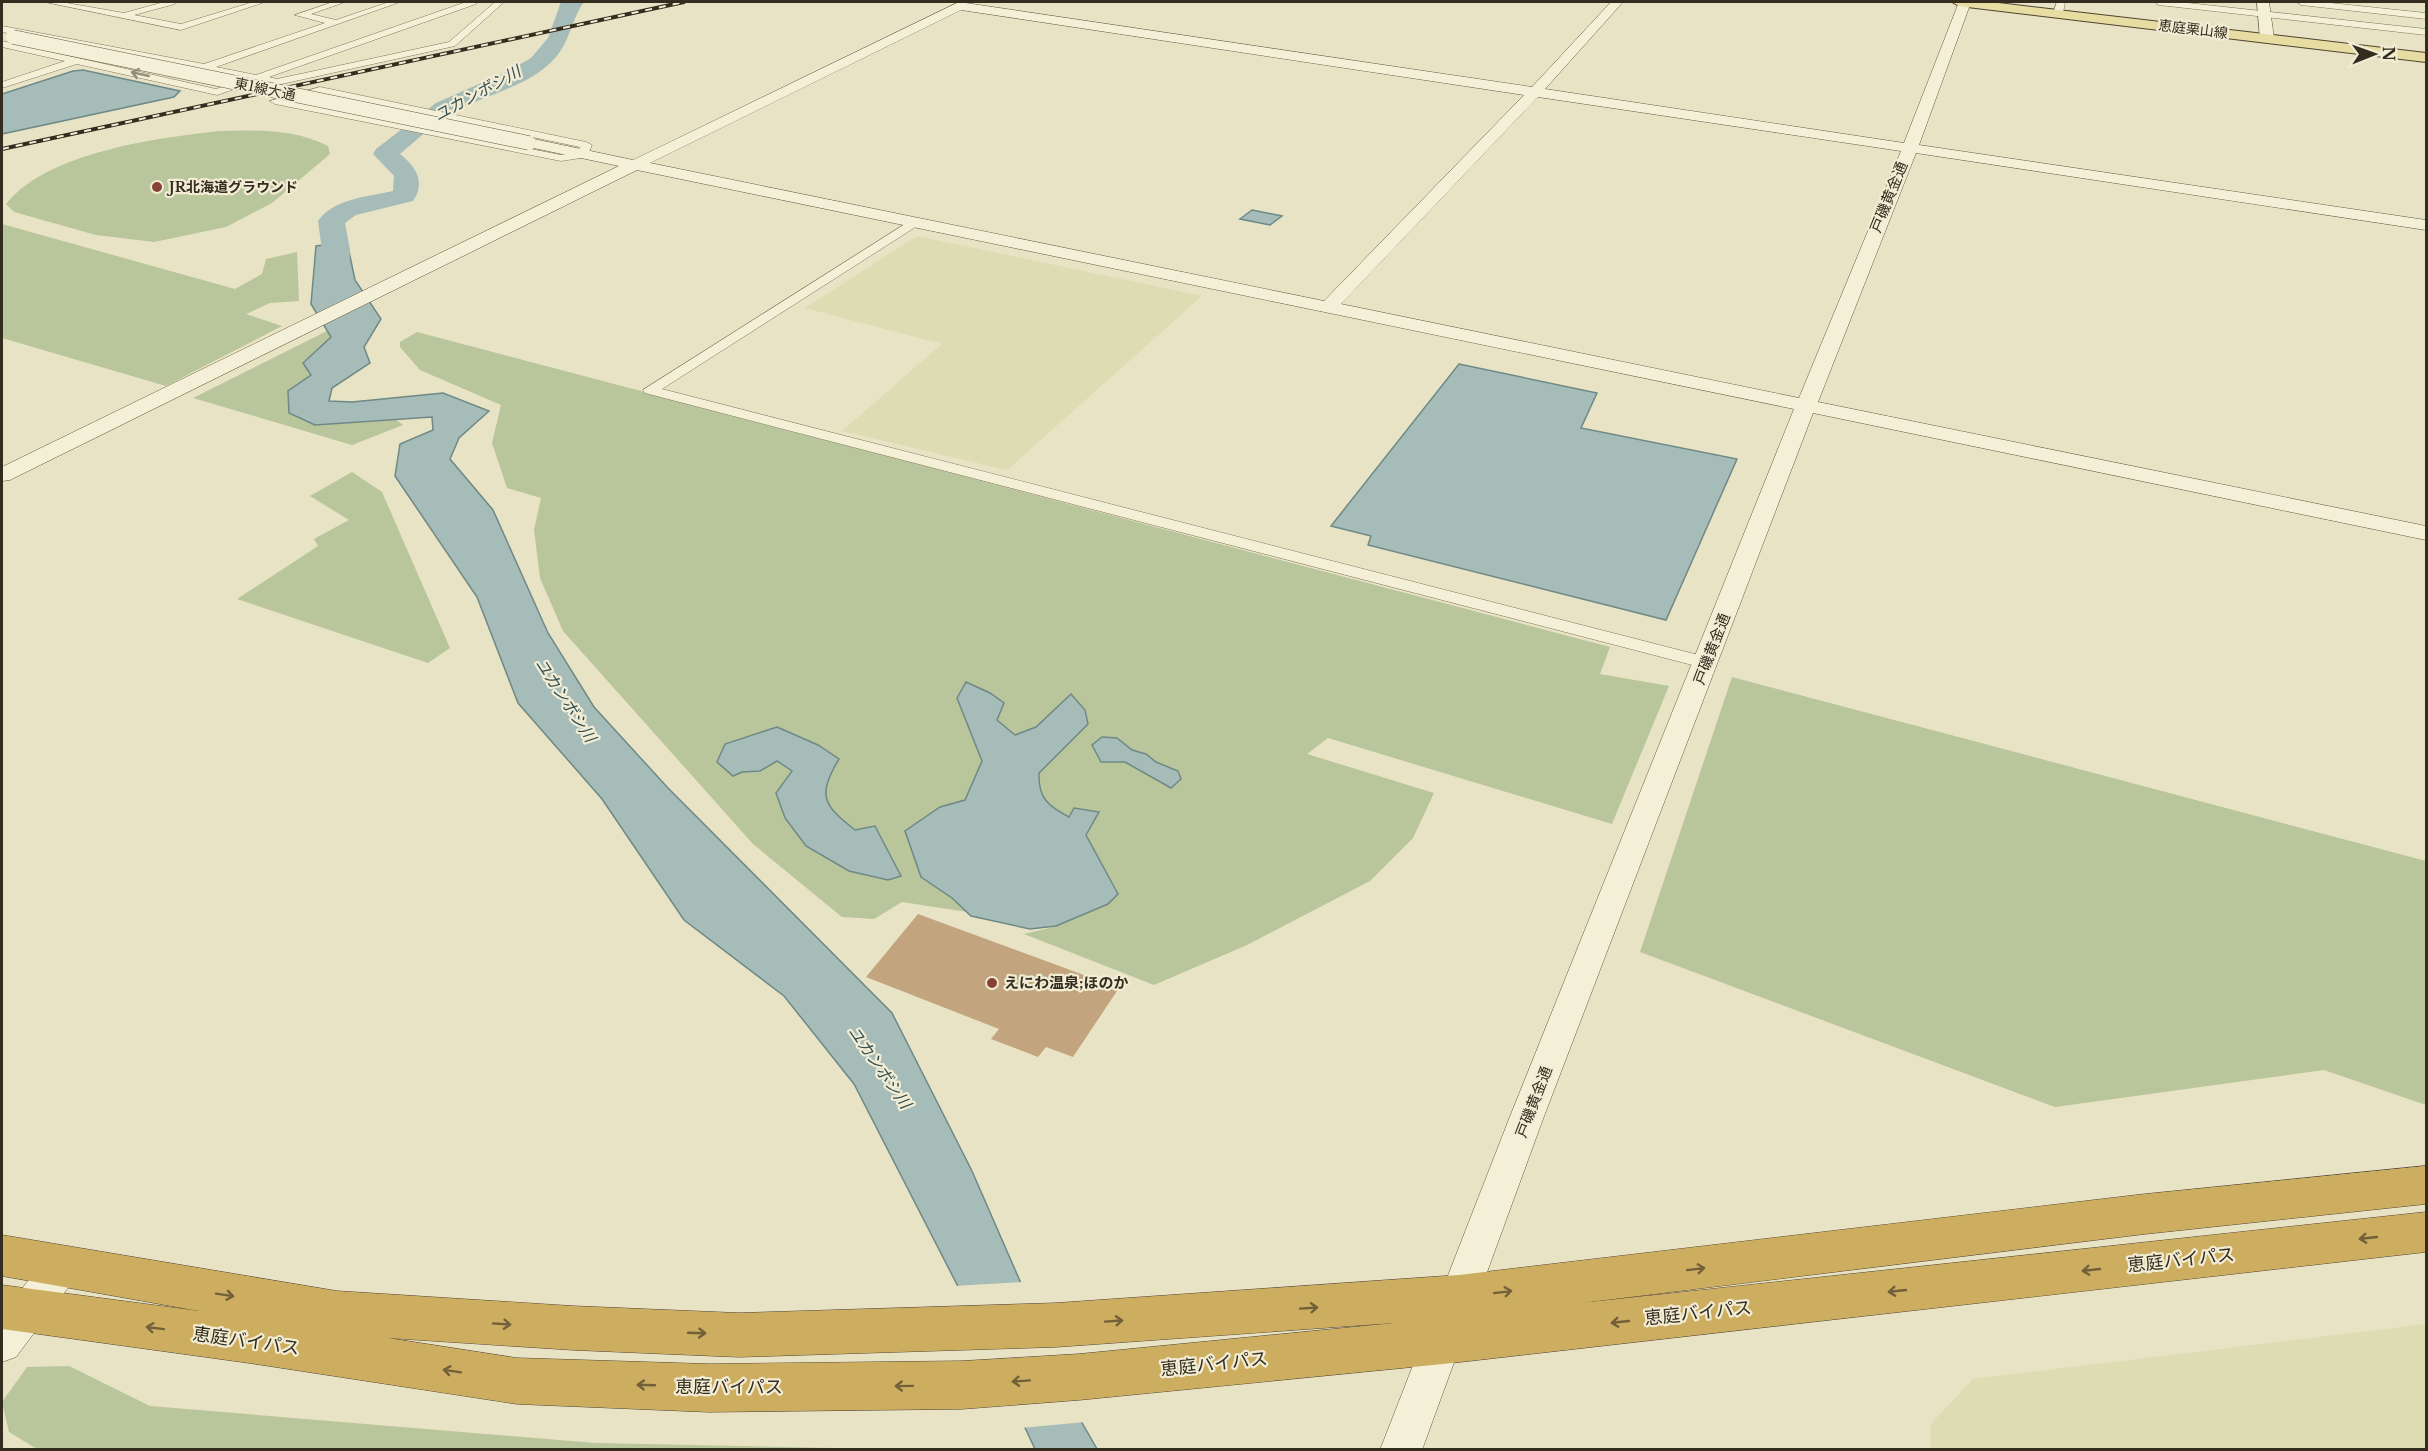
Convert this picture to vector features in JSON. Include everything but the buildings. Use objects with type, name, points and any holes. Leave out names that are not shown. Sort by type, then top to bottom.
[{"type":"highway","points":[[2,1256],[337,1313],[573,1328],[739,1335],[1056,1325],[1459,1297],[2133,1216],[2427,1185]]},
{"type":"highway","name":"恵庭バイパス","points":[[10,1321],[249,1340],[517,1381],[709,1388],[962,1385],[1079,1377],[1443,1341],[2427,1232]]},
{"type":"main road","name":"恵庭栗山線","points":[[1959,2],[2059,7],[2267,38],[2427,58]]},
{"type":"street","points":[[55,2],[181,27],[261,2]]},
{"type":"street","points":[[124,16],[172,2]]},
{"type":"street","points":[[341,2],[300,15],[409,36]]},
{"type":"street","points":[[164,80],[396,2]]},
{"type":"street","points":[[473,2],[260,78],[217,92],[77,61],[4,36],[10,29],[205,67],[260,78],[277,82],[452,44],[500,2]]},
{"type":"street","points":[[933,2],[2427,225]]},
{"type":"street","points":[[1328,307],[1536,91],[1617,2]]},
{"type":"street","name":"戸磯黄金通","points":[[1401,1449],[1527,1119],[1806,405],[1910,148],[1965,2]]},
{"type":"street","points":[[2159,2],[2264,8],[2427,32]]},
{"type":"street","points":[[2301,2],[2427,16]]},
{"type":"street","points":[[2,475],[369,293],[959,6]]},
{"type":"street","points":[[2264,8],[2267,38]]},
{"type":"street","name":"東1線大通","points":[[4,36],[2427,533]]},
{"type":"street","points":[[419,38],[452,44]]},
{"type":"street","points":[[2,85],[77,61]]},
{"type":"street","points":[[320,90],[586,145],[583,155],[561,158],[275,100],[320,90]]},
{"type":"street","points":[[913,223],[650,390],[1707,663]]},
{"type":"street","points":[[10,1321],[63,1265]]},
{"type":"green space","name":"JR北海道グラウンド","points":[[219,131],[261,131],[302,136],[328,146],[330,154],[272,203],[226,227],[154,242],[96,235],[14,212],[6,204],[24,186],[75,160],[135,143]]},
{"type":"green space","points":[[2,224],[235,289],[262,274],[266,259],[297,252],[299,301],[270,303],[246,314],[282,326],[166,386],[2,338]]},
{"type":"green space","points":[[917,236],[1202,296],[1007,470],[842,431],[942,344],[805,308]]},
{"type":"green space","points":[[327,331],[331,337],[303,363],[311,375],[315,425],[395,419],[403,425],[352,445],[193,398]]},
{"type":"green space","points":[[417,332],[1610,647],[1600,674],[1669,686],[1612,824],[1328,738],[1307,754],[1434,793],[1413,838],[1370,881],[1247,945],[1154,985],[1024,934],[1058,926],[902,902],[874,919],[842,917],[753,844],[563,631],[540,578],[534,530],[541,498],[507,488],[492,443],[501,405],[420,370],[400,347],[400,342]]},
{"type":"green space","points":[[352,472],[382,492],[450,648],[428,663],[237,599],[318,546],[314,539],[349,520],[310,496]]},
{"type":"green space","points":[[1732,677],[2426,861],[2426,1105],[2324,1070],[2055,1107],[1640,952]]},
{"type":"green space","points":[[2426,1324],[2426,1449],[1931,1449],[1930,1425],[1973,1379]]},
{"type":"green space","points":[[69,1366],[150,1406],[595,1443],[881,1449],[37,1449],[9,1432],[2,1402],[27,1367]]},
{"type":"water","points":[[83,70],[180,91],[174,97],[2,134],[2,94],[73,71]]},
{"type":"water","points":[[1252,210],[1282,216],[1270,225],[1240,219]]},
{"type":"water","points":[[347,242],[355,280],[381,319],[364,347],[370,363],[332,388],[329,401],[352,402],[443,393],[489,411],[459,438],[450,459],[493,510],[548,633],[594,707],[668,788],[892,1013],[972,1171],[1081,1421],[1097,1449],[1035,1449],[968,1306],[854,1084],[784,996],[684,920],[602,799],[518,703],[477,597],[395,476],[400,444],[433,430],[432,417],[315,425],[289,413],[288,391],[311,375],[303,363],[331,337],[311,304],[316,246]]},
{"type":"water","points":[[1459,364],[1597,393],[1581,428],[1737,459],[1666,620],[1368,545],[1371,536],[1331,526]]},
{"type":"water","points":[[966,682],[990,693],[1004,703],[997,720],[1015,735],[1036,727],[1071,694],[1085,710],[1088,724],[1039,773],[1039,782],[1040,789],[1050,805],[1069,817],[1074,808],[1099,812],[1086,835],[1118,894],[1108,904],[1056,926],[1030,929],[971,916],[952,898],[921,877],[905,831],[940,807],[965,800],[982,761],[957,698]]},
{"type":"water","points":[[777,727],[818,745],[839,759],[826,791],[830,806],[855,830],[875,826],[901,876],[888,880],[849,871],[806,846],[785,818],[776,793],[792,771],[777,761],[760,771],[742,772],[733,776],[717,762],[725,744]]},
{"type":"water","points":[[1102,737],[1117,738],[1132,750],[1146,754],[1156,762],[1178,771],[1181,779],[1171,788],[1125,762],[1101,762],[1092,745]]},
{"type":"pier","points":[[1023,1282],[1085,1422],[1021,1428],[954,1286]]},
{"type":"waterway","name":"ユカンボシ川","points":[[348,297],[335,271],[336,250],[331,221],[347,209],[404,196],[408,182],[407,176],[401,167],[385,154],[444,108],[527,70],[547,55],[558,38],[569,4],[574,2]]},
{"type":"railway","points":[[2,149],[684,2]]},
{"type":"place","name":"JR北海道グラウンド","points":[[157,187]]},
{"type":"place","name":"えにわ温泉;ほのか","points":[[992,983]]}]
